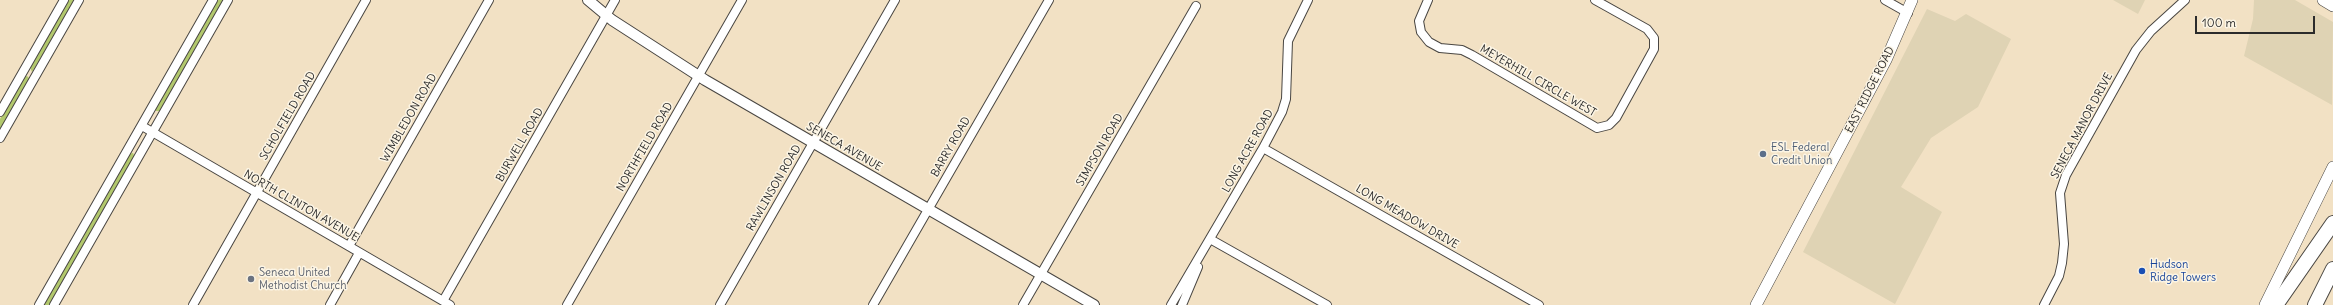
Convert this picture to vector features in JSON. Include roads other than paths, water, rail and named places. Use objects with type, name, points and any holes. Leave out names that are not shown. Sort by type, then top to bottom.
[{"type":"highway","points":[[2276,305],[2333,223]]},
{"type":"highway","points":[[2315,305],[2333,269]]},
{"type":"main road","name":"EAST RIDGE ROAD","points":[[1756,305],[1886,60],[1908,13],[1912,0]]},
{"type":"main road","points":[[2323,0],[2333,6]]},
{"type":"main road","points":[[2265,305],[2333,167]]},
{"type":"street","points":[[0,112],[64,0]]},
{"type":"street","points":[[0,138],[79,0]]},
{"type":"street","points":[[40,305],[213,0]]},
{"type":"street","points":[[54,305],[228,0]]},
{"type":"street","name":"SCHOLFIELD ROAD","points":[[193,305],[366,0]]},
{"type":"street","name":"WIMBLEDON ROAD","points":[[348,246],[490,0]]},
{"type":"street","name":"SENECA AVENUE","points":[[588,0],[606,15],[698,76],[1094,305]]},
{"type":"street","name":"BURWELL ROAD","points":[[447,303],[615,0]]},
{"type":"street","name":"NORTHFIELD ROAD","points":[[567,305],[742,0]]},
{"type":"street","name":"RAWLINSON ROAD","points":[[720,305],[896,0]]},
{"type":"street","name":"BARRY ROAD","points":[[873,305],[1049,0]]},
{"type":"street","name":"LONG ACRE ROAD","points":[[1171,305],[1263,148],[1282,112],[1286,99],[1288,41],[1308,0]]},
{"type":"street","name":"MEYERHILL CIRCLE WEST","points":[[1428,0],[1419,21],[1421,32],[1434,46],[1462,50],[1472,55],[1598,128],[1609,125],[1616,118],[1654,49],[1654,38],[1647,29],[1595,0]]},
{"type":"street","points":[[1885,0],[1908,13]]},
{"type":"street","name":"SENECA MANOR DRIVE","points":[[2044,305],[2062,263],[2064,244],[2060,193],[2066,174],[2136,50],[2151,31],[2185,0]]},
{"type":"street","name":"SIMPSON ROAD","points":[[1023,305],[1196,6]]},
{"type":"street","points":[[24,70],[35,77]]},
{"type":"street","name":"NORTH CLINTON AVENUE","points":[[142,126],[447,303]]},
{"type":"street","points":[[130,146],[141,153]]},
{"type":"street","name":"LONG MEADOW DRIVE","points":[[1263,148],[1539,305]]},
{"type":"street","points":[[1210,239],[1326,305]]},
{"type":"street","name":"LONG ACRE ROAD","points":[[1182,305],[1210,239]]},
{"type":"street","points":[[330,305],[360,253]]},
{"type":"place","name":"ESL Federal Credit Union","points":[[1763,154]]},
{"type":"place","name":"Hudson Ridge Towers","points":[[2142,271]]},
{"type":"place","name":"Seneca United Methodist Church","points":[[251,279]]}]
